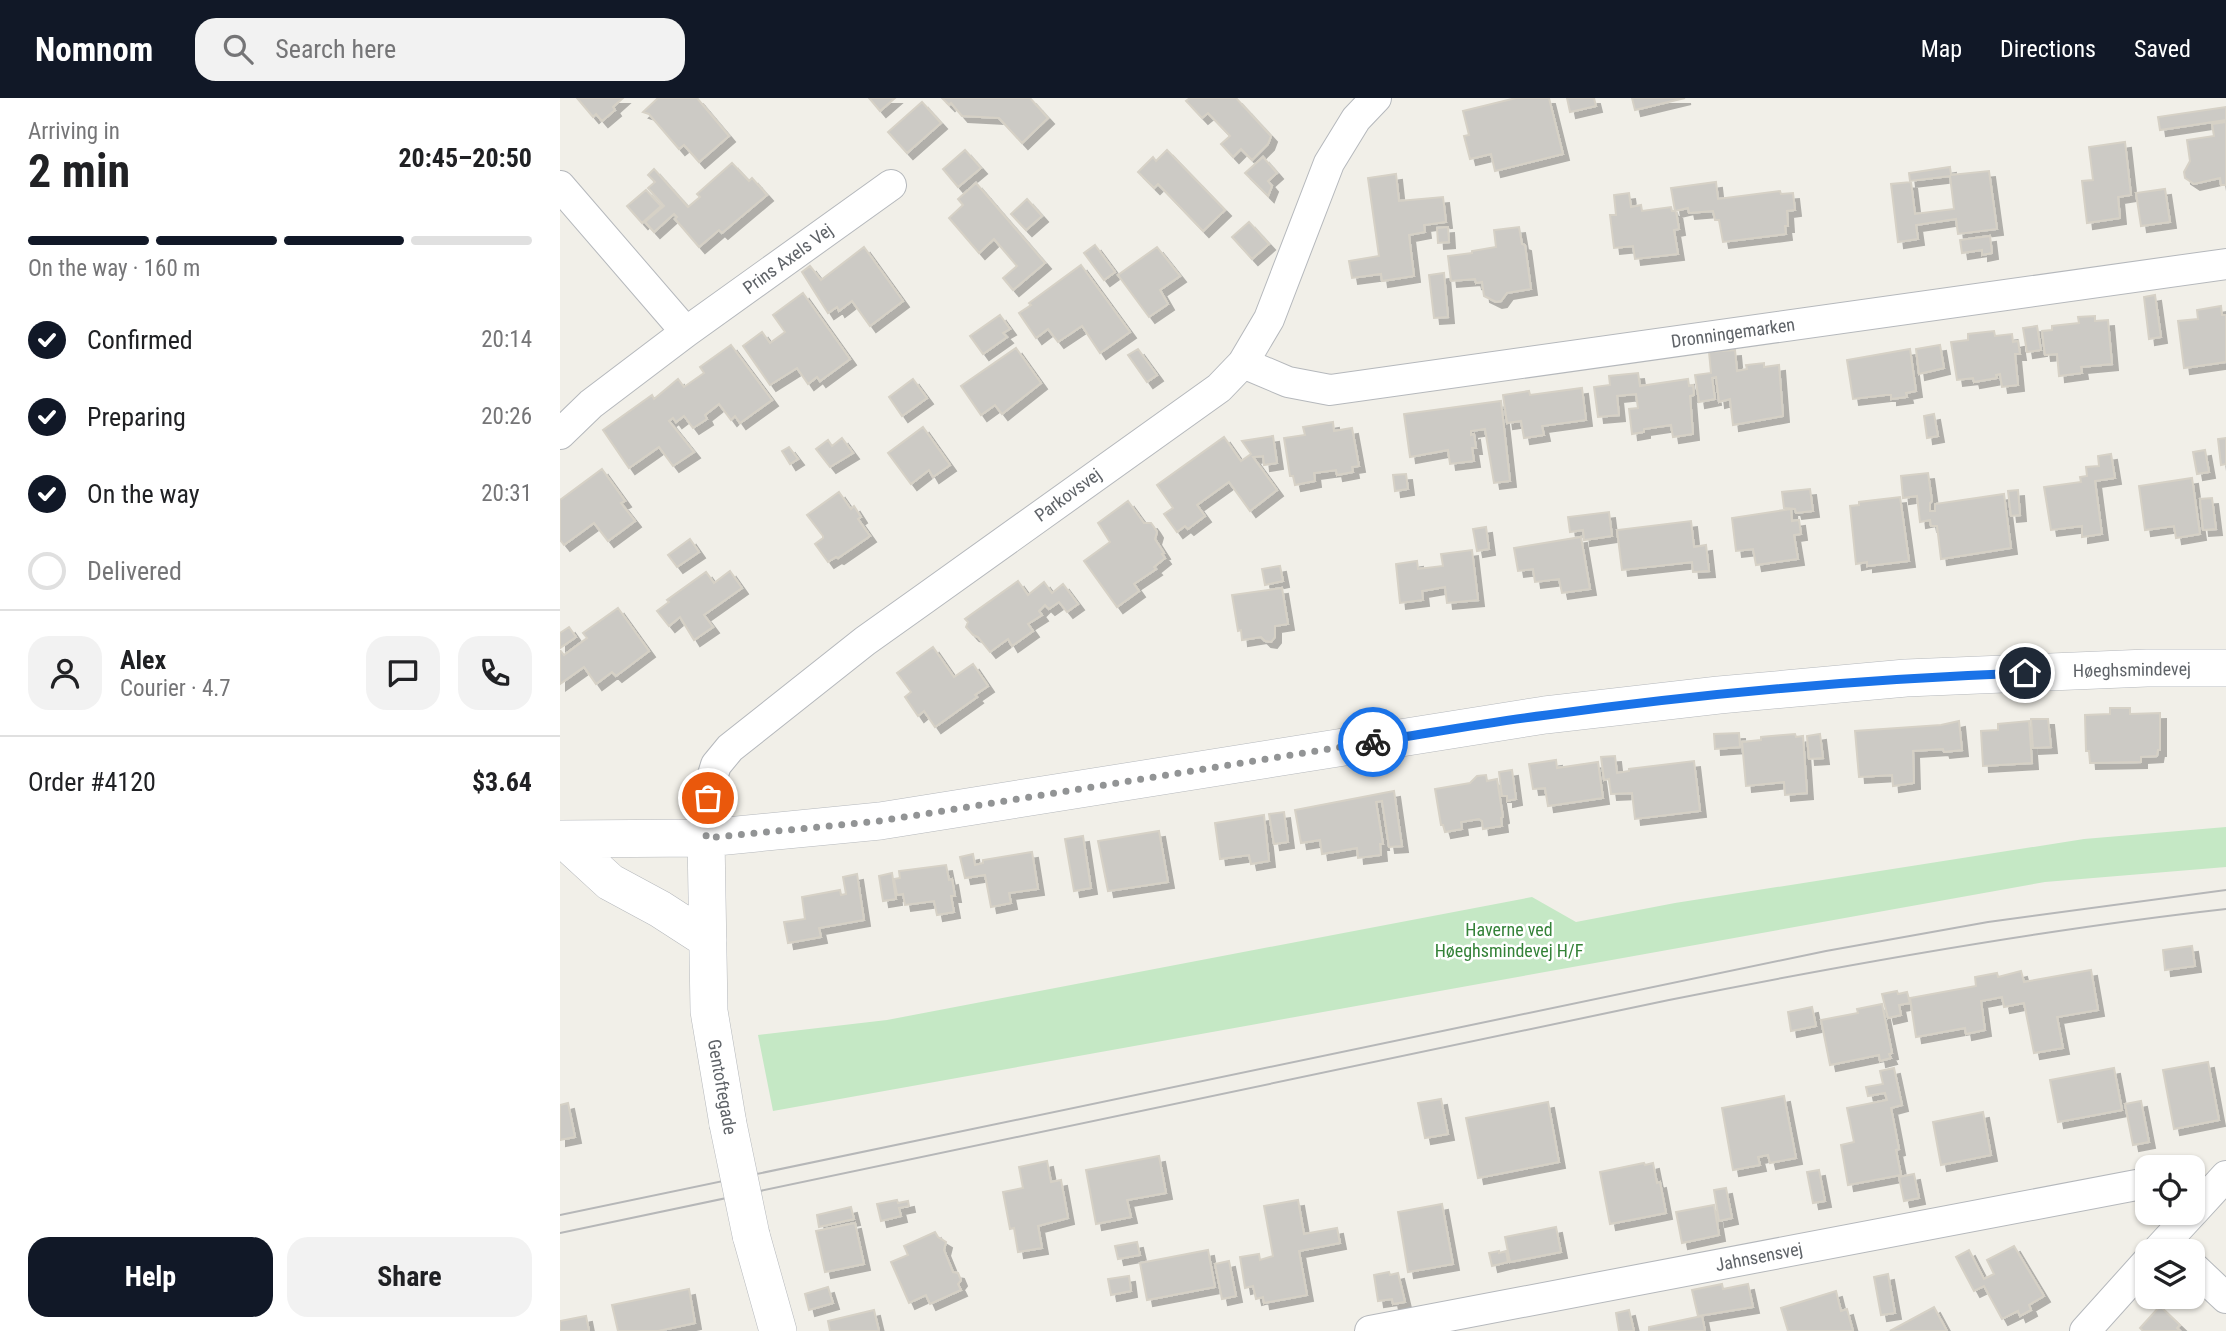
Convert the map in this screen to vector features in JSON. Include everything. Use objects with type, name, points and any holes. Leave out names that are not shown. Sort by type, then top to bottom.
[{"type":"street","name":"Parkovsvej","points":[[706,838],[709,788],[716,765],[730,748],[875,634],[1219,388],[1243,363],[1269,319],[1329,163],[1356,119],[1376,98]]},
{"type":"street","name":"Prins Axels Vej","points":[[560,434],[591,404],[686,332],[891,185]]},
{"type":"street","points":[[560,186],[686,332]]},
{"type":"street","name":"Dronningemarken","points":[[1243,363],[1288,382],[1330,390],[2226,264]]},
{"type":"street","name":"Høeghsmindevej","points":[[561,839],[706,838],[880,821],[1545,715],[1706,696],[1906,678],[2147,668],[2226,668]]},
{"type":"street","name":"Gentoftegade","points":[[706,838],[709,1011],[728,1124],[751,1235],[778,1331]]},
{"type":"street","points":[[561,839],[610,882],[660,909],[708,940]]},
{"type":"street","name":"Jahnsensvej","points":[[1370,1331],[2135,1185]]},
{"type":"street","points":[[2205,1278],[2226,1298]]},
{"type":"street","points":[[2085,1331],[2135,1279]]},
{"type":"green space","name":"Haverne ved Høeghsmindevej H/F","points":[[2226,827],[2226,867],[2045,882],[773,1111],[758,1035],[887,1020],[1532,897],[1576,922],[1675,903],[2084,839]]},
{"type":"building","points":[[577,98],[623,98],[613,107],[615,110],[602,121],[596,114],[593,117]]},
{"type":"building","points":[[658,98],[697,98],[729,136],[699,162],[684,145],[679,149],[649,114],[643,112]]},
{"type":"building","points":[[869,98],[895,98],[880,111]]},
{"type":"building","points":[[942,98],[1030,98],[1048,118],[1022,143],[999,118],[962,116],[951,103],[949,105]]},
{"type":"building","points":[[1190,98],[1236,98],[1271,136],[1268,144],[1252,160],[1241,149],[1233,157],[1221,144],[1230,136],[1208,113],[1202,118],[1186,101]]},
{"type":"building","points":[[1516,98],[1549,98],[1563,154],[1495,171],[1491,154],[1470,159],[1464,136],[1469,135],[1463,111]]},
{"type":"building","points":[[1567,98],[1594,98],[1596,106],[1570,112]]},
{"type":"building","points":[[1632,98],[1685,98],[1635,110]]},
{"type":"building","points":[[922,102],[941,123],[907,153],[888,132]]},
{"type":"building","points":[[2226,107],[2226,120],[2160,130],[2158,117]]},
{"type":"building","points":[[2226,122],[2226,185],[2221,185],[2220,178],[2194,184],[2185,178],[2184,172],[2190,161],[2187,140],[2214,136],[2212,124]]},
{"type":"building","points":[[2125,142],[2131,195],[2118,197],[2120,218],[2087,223],[2082,181],[2093,180],[2089,147]]},
{"type":"building","points":[[965,150],[981,168],[958,187],[943,169]]},
{"type":"building","points":[[1167,150],[1225,210],[1203,231],[1158,184],[1154,188],[1138,172],[1153,157],[1156,161]]},
{"type":"building","points":[[1263,157],[1277,173],[1268,181],[1272,186],[1268,196],[1245,173]]},
{"type":"building","points":[[732,163],[749,181],[752,178],[767,195],[722,233],[719,230],[699,247],[675,219],[677,217],[674,214],[654,232],[645,222],[664,206],[648,188],[655,182],[648,175],[654,169],[688,207],[700,197],[697,194]]},
{"type":"building","points":[[1950,167],[1951,175],[1989,171],[1997,229],[1958,234],[1956,219],[1916,225],[1918,239],[1898,242],[1891,184],[1911,182],[1915,214],[1954,209],[1950,176],[1910,181],[1909,173]]},
{"type":"building","points":[[1396,174],[1399,201],[1443,197],[1446,222],[1424,225],[1425,232],[1409,235],[1414,276],[1382,281],[1381,274],[1352,278],[1349,261],[1379,256],[1368,178]]},
{"type":"building","points":[[1716,182],[1718,199],[1780,191],[1781,194],[1793,193],[1795,210],[1787,211],[1786,234],[1723,242],[1719,220],[1715,220],[1713,211],[1689,213],[1688,208],[1675,211],[1671,188]]},
{"type":"building","points":[[976,183],[1045,263],[1013,290],[1003,278],[1017,266],[994,239],[979,253],[949,218],[963,205],[958,199]]},
{"type":"building","points":[[2165,189],[2170,222],[2141,226],[2136,193]]},
{"type":"building","points":[[646,190],[661,206],[642,223],[627,206]]},
{"type":"building","points":[[1629,193],[1631,207],[1641,205],[1642,211],[1671,207],[1672,211],[1676,211],[1679,229],[1674,230],[1678,254],[1635,259],[1633,246],[1614,248],[1610,215],[1616,215],[1614,195]]},
{"type":"building","points":[[1027,199],[1042,216],[1026,230],[1011,214]]},
{"type":"building","points":[[1249,222],[1269,244],[1252,259],[1232,237]]},
{"type":"building","points":[[1448,227],[1449,242],[1438,243],[1437,228]]},
{"type":"building","points":[[1519,227],[1522,244],[1525,245],[1531,289],[1507,293],[1501,301],[1496,302],[1484,296],[1482,282],[1476,283],[1475,279],[1451,281],[1448,256],[1496,247],[1494,230]]},
{"type":"building","points":[[1990,236],[1992,253],[1982,255],[1982,250],[1962,253],[1960,240]]},
{"type":"building","points":[[1095,245],[1115,272],[1104,280],[1084,253]]},
{"type":"building","points":[[864,247],[903,301],[870,326],[852,301],[839,311],[837,307],[828,313],[802,272],[810,266],[821,280]]},
{"type":"building","points":[[1157,247],[1180,276],[1160,290],[1168,304],[1149,317],[1118,275]]},
{"type":"building","points":[[1081,265],[1130,332],[1100,353],[1082,326],[1058,342],[1048,329],[1036,338],[1019,313]]},
{"type":"building","points":[[1444,273],[1448,317],[1434,318],[1429,275]]},
{"type":"building","points":[[803,293],[850,359],[820,381],[817,377],[808,384],[797,368],[770,385],[743,346],[762,332],[770,343],[785,332],[773,315]]},
{"type":"building","points":[[2155,295],[2161,337],[2149,339],[2144,297]]},
{"type":"building","points":[[2221,306],[2222,315],[2226,315],[2226,362],[2184,368],[2178,321],[2198,319],[2197,310]]},
{"type":"building","points":[[1000,315],[1010,329],[1003,333],[1007,337],[983,354],[970,336]]},
{"type":"building","points":[[2095,316],[2095,321],[2108,320],[2112,364],[2081,367],[2082,373],[2059,376],[2057,354],[2045,355],[2042,331],[2052,330],[2052,326],[2079,323],[2078,317]]},
{"type":"building","points":[[2037,326],[2041,350],[2027,352],[2023,328]]},
{"type":"building","points":[[1994,331],[1995,336],[2012,334],[2013,342],[2018,341],[2020,354],[2015,354],[2018,385],[2002,387],[2000,374],[1996,375],[1997,378],[1974,382],[1973,378],[1957,380],[1951,342],[1968,340],[1968,334]]},
{"type":"building","points":[[731,345],[772,400],[740,423],[735,416],[731,420],[719,404],[705,415],[707,419],[693,428],[684,416],[676,422],[673,418],[669,421],[694,452],[673,466],[659,447],[629,468],[603,430],[652,395],[654,399],[678,379],[684,387],[704,373],[700,367]]},
{"type":"building","points":[[1940,345],[1944,368],[1919,374],[1916,349]]},
{"type":"building","points":[[1016,348],[1041,383],[1002,414],[995,405],[981,415],[961,386]]},
{"type":"building","points":[[1138,349],[1157,375],[1147,382],[1128,355]]},
{"type":"building","points":[[1910,349],[1916,391],[1906,393],[1907,397],[1891,399],[1891,395],[1885,395],[1853,399],[1847,360]]},
{"type":"building","points":[[1735,350],[1737,371],[1747,369],[1746,365],[1779,365],[1783,416],[1733,425],[1730,399],[1719,402],[1716,377],[1712,378],[1715,399],[1699,402],[1695,375],[1711,373],[1709,352]]},
{"type":"building","points":[[1638,373],[1640,386],[1688,379],[1689,386],[1693,385],[1694,395],[1690,396],[1693,434],[1673,437],[1671,425],[1644,429],[1644,432],[1632,434],[1629,409],[1638,408],[1636,394],[1617,396],[1619,415],[1598,417],[1594,387],[1610,385],[1609,376]]},
{"type":"building","points":[[913,379],[927,398],[902,416],[889,397]]},
{"type":"building","points":[[1582,388],[1586,420],[1542,426],[1544,435],[1524,438],[1521,421],[1507,423],[1503,395],[1529,391],[1530,395]]},
{"type":"building","points":[[1501,401],[1510,481],[1494,483],[1485,429],[1471,431],[1476,448],[1472,448],[1474,461],[1450,464],[1448,450],[1410,457],[1404,414]]},
{"type":"building","points":[[1934,414],[1938,436],[1927,438],[1924,416]]},
{"type":"building","points":[[1333,422],[1334,431],[1352,428],[1359,466],[1352,467],[1353,472],[1337,475],[1336,470],[1314,473],[1315,481],[1295,485],[1293,476],[1290,476],[1284,438],[1305,435],[1303,427]]},
{"type":"building","points":[[923,427],[950,465],[933,477],[929,470],[911,484],[888,453]]},
{"type":"building","points":[[1273,436],[1277,463],[1264,465],[1263,456],[1253,457],[1277,490],[1250,511],[1229,482],[1197,505],[1205,516],[1188,529],[1185,526],[1177,532],[1164,514],[1173,508],[1157,485],[1224,437],[1241,461],[1251,454],[1242,441]]},
{"type":"building","points":[[842,438],[853,453],[830,467],[816,449],[828,440],[832,446]]},
{"type":"building","points":[[2226,438],[2226,464],[2221,465],[2218,439]]},
{"type":"building","points":[[789,447],[798,459],[790,464],[782,451]]},
{"type":"building","points":[[2205,450],[2209,472],[2197,474],[2193,452]]},
{"type":"building","points":[[2111,454],[2115,478],[2095,481],[2102,534],[2082,537],[2082,526],[2051,530],[2044,487],[2081,482],[2080,477],[2087,476],[2086,467],[2099,466],[2098,456]]},
{"type":"building","points":[[602,469],[625,501],[621,503],[635,521],[608,541],[594,523],[564,545],[560,540],[560,500]]},
{"type":"building","points":[[1928,473],[1932,501],[1930,511],[1935,511],[1935,504],[2004,494],[2011,548],[1941,559],[1937,526],[1931,526],[1930,520],[1920,522],[1917,496],[1903,498],[1901,476]]},
{"type":"building","points":[[1406,474],[1408,489],[1395,491],[1393,475]]},
{"type":"building","points":[[2192,478],[2200,534],[2176,538],[2174,526],[2145,530],[2139,486]]},
{"type":"building","points":[[1810,489],[1813,511],[1796,513],[1795,509],[1784,508],[1782,492]]},
{"type":"building","points":[[2018,490],[2020,515],[2011,516],[2008,491]]},
{"type":"building","points":[[839,492],[851,509],[854,506],[861,517],[858,519],[870,536],[828,562],[815,544],[823,536],[807,515]]},
{"type":"building","points":[[1900,497],[1909,561],[1867,566],[1867,562],[1856,564],[1850,506],[1859,505],[1859,502]]},
{"type":"building","points":[[2212,498],[2216,529],[2203,530],[2200,499]]},
{"type":"building","points":[[1128,501],[1144,523],[1151,523],[1154,527],[1157,532],[1155,539],[1165,558],[1154,567],[1156,569],[1134,584],[1139,591],[1117,607],[1084,561],[1110,542],[1098,523]]},
{"type":"building","points":[[1791,509],[1792,521],[1799,520],[1801,534],[1794,535],[1798,559],[1756,565],[1753,549],[1736,551],[1732,518]]},
{"type":"building","points":[[1609,512],[1612,536],[1584,540],[1583,530],[1570,532],[1568,517]]},
{"type":"building","points":[[1691,521],[1694,547],[1706,545],[1709,571],[1693,572],[1692,562],[1622,570],[1617,530]]},
{"type":"building","points":[[1486,527],[1489,549],[1477,551],[1473,529]]},
{"type":"building","points":[[1581,537],[1590,589],[1562,593],[1559,579],[1535,582],[1533,569],[1518,571],[1514,548]]},
{"type":"building","points":[[690,539],[699,552],[677,567],[668,555]]},
{"type":"building","points":[[1472,550],[1478,600],[1447,603],[1445,587],[1422,591],[1423,600],[1400,603],[1396,564],[1417,561],[1418,569],[1443,566],[1441,554]]},
{"type":"building","points":[[1280,566],[1283,581],[1265,585],[1262,569]]},
{"type":"building","points":[[730,571],[742,588],[704,615],[713,627],[694,640],[680,617],[669,626],[657,611],[669,602],[667,600],[706,572],[714,583]]},
{"type":"building","points":[[1018,581],[1028,595],[1044,582],[1052,593],[1063,584],[1078,604],[1067,612],[1059,602],[1049,609],[1045,605],[1039,611],[1042,615],[1028,624],[1033,631],[1012,646],[1008,639],[990,652],[966,627],[968,622],[965,619]]},
{"type":"building","points":[[1282,588],[1288,624],[1275,626],[1275,637],[1271,642],[1261,637],[1242,640],[1232,595]]},
{"type":"building","points":[[618,608],[649,651],[616,676],[612,672],[596,684],[584,667],[560,684],[560,650],[564,655],[587,638],[583,633]]},
{"type":"building","points":[[569,627],[576,637],[560,648],[560,633]]},
{"type":"building","points":[[933,647],[954,677],[973,664],[988,686],[935,727],[924,711],[918,716],[905,697],[911,692],[897,673]]},
{"type":"building","points":[[2110,708],[2130,708],[2130,714],[2160,713],[2160,750],[2157,756],[2141,757],[2141,762],[2090,763],[2089,751],[2086,751],[2085,715],[2110,714]]},
{"type":"building","points":[[2031,719],[2048,719],[2051,747],[2033,748]]},
{"type":"building","points":[[1959,721],[1962,750],[1913,751],[1914,783],[1893,786],[1892,775],[1859,777],[1855,731],[1941,725]]},
{"type":"building","points":[[2029,721],[2032,763],[1983,766],[1981,731],[1998,730],[1998,724]]},
{"type":"building","points":[[1739,733],[1740,747],[1715,749],[1714,734]]},
{"type":"building","points":[[1795,734],[1796,737],[1803,736],[1807,793],[1785,795],[1784,782],[1746,786],[1742,742],[1761,740],[1761,737]]},
{"type":"building","points":[[1820,734],[1823,758],[1809,759],[1807,736]]},
{"type":"building","points":[[1615,756],[1617,773],[1629,769],[1694,761],[1700,811],[1635,819],[1632,793],[1611,794],[1609,779],[1604,780],[1601,757]]},
{"type":"building","points":[[1556,760],[1557,768],[1598,762],[1603,798],[1548,806],[1545,788],[1533,789],[1529,764]]},
{"type":"building","points":[[1512,770],[1516,799],[1507,801],[1507,796],[1502,796],[1499,772]]},
{"type":"building","points":[[1486,775],[1487,781],[1497,779],[1502,826],[1483,829],[1479,819],[1461,822],[1462,829],[1445,832],[1441,825],[1435,789],[1470,783],[1477,776]]},
{"type":"building","points":[[1394,791],[1402,846],[1389,847],[1382,801],[1376,802],[1383,844],[1380,844],[1381,855],[1358,858],[1357,848],[1322,854],[1320,840],[1301,843],[1295,810]]},
{"type":"building","points":[[1284,812],[1288,842],[1274,844],[1269,814]]},
{"type":"building","points":[[1264,815],[1269,861],[1251,864],[1249,855],[1220,859],[1215,823]]},
{"type":"building","points":[[1159,831],[1168,882],[1108,891],[1098,841]]},
{"type":"building","points":[[1083,836],[1091,888],[1074,891],[1065,839]]},
{"type":"building","points":[[1032,852],[1038,889],[1009,893],[1011,903],[991,907],[985,875],[965,878],[960,857],[973,854],[975,865],[983,863],[983,860]]},
{"type":"building","points":[[946,865],[955,896],[951,896],[954,912],[937,915],[934,901],[905,905],[903,894],[897,895],[894,879],[900,878],[899,871]]},
{"type":"building","points":[[892,873],[896,899],[883,901],[879,876]]},
{"type":"building","points":[[857,874],[864,920],[819,928],[821,937],[788,943],[784,922],[805,919],[802,897],[840,890],[841,895],[846,894],[843,877]]},
{"type":"building","points":[[2192,946],[2195,966],[2165,970],[2163,950]]},
{"type":"building","points":[[2091,970],[2098,1010],[2057,1017],[2063,1048],[2034,1053],[2024,1003],[2004,1007],[2002,997],[1981,1001],[1985,1030],[1966,1034],[1965,1028],[1916,1037],[1910,998],[1976,986],[1975,977],[1997,973],[1998,977],[2021,971],[2024,982]]},
{"type":"building","points":[[1897,991],[1898,994],[1907,992],[1910,1003],[1899,1005],[1901,1015],[1888,1018],[1882,994]]},
{"type":"building","points":[[1882,1004],[1891,1058],[1880,1061],[1879,1055],[1830,1065],[1821,1020],[1858,1013],[1857,1009]]},
{"type":"building","points":[[1812,1007],[1816,1026],[1791,1031],[1788,1012]]},
{"type":"building","points":[[2208,1062],[2219,1120],[2174,1129],[2163,1070]]},
{"type":"building","points":[[1894,1068],[1902,1105],[1891,1108],[1901,1175],[1848,1185],[1841,1145],[1854,1142],[1847,1108],[1887,1100],[1885,1093],[1868,1096],[1866,1087],[1883,1084],[1880,1071]]},
{"type":"building","points":[[2114,1068],[2122,1110],[2058,1122],[2050,1080]]},
{"type":"building","points":[[1784,1096],[1796,1158],[1770,1163],[1768,1155],[1758,1157],[1760,1165],[1733,1170],[1722,1108]]},
{"type":"building","points":[[1441,1099],[1448,1134],[1425,1138],[1418,1103]]},
{"type":"building","points":[[2141,1101],[2149,1142],[2133,1145],[2125,1104]]},
{"type":"building","points":[[1548,1102],[1559,1162],[1478,1178],[1466,1118]]},
{"type":"building","points":[[568,1103],[575,1137],[560,1140],[560,1105]]},
{"type":"building","points":[[1983,1112],[1991,1155],[1941,1165],[1933,1122]]},
{"type":"building","points":[[1159,1156],[1166,1193],[1127,1200],[1131,1217],[1096,1224],[1086,1170]]},
{"type":"building","points":[[1047,1161],[1051,1182],[1061,1180],[1068,1218],[1038,1226],[1042,1248],[1018,1252],[1014,1228],[1010,1229],[1003,1192],[1023,1188],[1019,1167]]},
{"type":"building","points":[[1653,1163],[1666,1213],[1610,1224],[1600,1172]]},
{"type":"building","points":[[1819,1170],[1825,1201],[1813,1203],[1807,1172]]},
{"type":"building","points":[[1914,1174],[1919,1198],[1904,1201],[1899,1177]]},
{"type":"building","points":[[1726,1188],[1732,1218],[1719,1221],[1714,1190]]},
{"type":"building","points":[[897,1200],[898,1203],[908,1201],[909,1206],[899,1208],[901,1216],[881,1221],[877,1204]]},
{"type":"building","points":[[1298,1200],[1304,1234],[1337,1228],[1340,1243],[1299,1251],[1307,1295],[1264,1303],[1263,1297],[1256,1299],[1253,1286],[1245,1288],[1240,1257],[1259,1254],[1260,1260],[1273,1256],[1264,1206]]},
{"type":"building","points":[[1442,1204],[1453,1264],[1408,1272],[1398,1212]]},
{"type":"building","points":[[1714,1205],[1719,1235],[1682,1243],[1676,1212]]},
{"type":"building","points":[[851,1207],[854,1219],[819,1227],[817,1215]]},
{"type":"building","points":[[855,1223],[864,1264],[825,1272],[816,1231]]},
{"type":"building","points":[[1556,1227],[1561,1252],[1510,1262],[1505,1237]]},
{"type":"building","points":[[935,1232],[946,1242],[944,1250],[953,1272],[958,1273],[961,1280],[958,1284],[961,1290],[930,1304],[926,1295],[909,1303],[891,1262],[908,1255],[904,1246]]},
{"type":"building","points":[[1137,1242],[1140,1255],[1118,1259],[1115,1246]]},
{"type":"building","points":[[2014,1246],[2044,1296],[2029,1305],[2031,1310],[2020,1316],[2018,1311],[2002,1319],[1984,1286],[1974,1291],[1956,1257],[1969,1250],[1984,1279],[1994,1274],[1987,1260]]},
{"type":"building","points":[[1208,1250],[1215,1287],[1147,1300],[1140,1263]]},
{"type":"building","points":[[1506,1251],[1508,1262],[1492,1266],[1489,1253]]},
{"type":"building","points":[[1229,1261],[1236,1296],[1222,1299],[1215,1264]]},
{"type":"building","points":[[1389,1272],[1390,1275],[1398,1273],[1405,1302],[1393,1304],[1392,1299],[1378,1301],[1374,1275]]},
{"type":"building","points":[[1888,1274],[1895,1313],[1881,1315],[1874,1277]]},
{"type":"building","points":[[1129,1276],[1131,1291],[1111,1295],[1108,1279]]},
{"type":"building","points":[[1722,1284],[1723,1289],[1748,1284],[1753,1307],[1698,1316],[1692,1290]]},
{"type":"building","points":[[828,1287],[833,1303],[809,1310],[805,1294]]},
{"type":"building","points":[[689,1289],[695,1323],[658,1331],[618,1331],[612,1305]]},
{"type":"building","points":[[1836,1291],[1841,1311],[1847,1309],[1853,1331],[1788,1331],[1781,1308]]},
{"type":"building","points":[[1934,1307],[1947,1331],[1890,1331]]},
{"type":"building","points":[[2157,1309],[2163,1309],[2180,1325],[2177,1328],[2180,1331],[2143,1331],[2140,1328]]},
{"type":"building","points":[[874,1310],[879,1331],[830,1331],[828,1321]]},
{"type":"building","points":[[1629,1310],[1634,1331],[1619,1331],[1616,1313]]},
{"type":"building","points":[[586,1316],[589,1331],[560,1331],[560,1321]]},
{"type":"building","points":[[1702,1316],[1705,1331],[1649,1331],[1649,1327]]},
{"type":"tram line","points":[[560,1215],[1826,951],[1988,922],[2226,890]]},
{"type":"tram line","points":[[560,1233],[1738,986],[2016,937],[2226,909]]},
{"type":"way so far","points":[[708,798],[706,838],[880,821],[1373,742]]},
{"type":"route","points":[[1373,742],[1545,715],[1719,695],[1906,678],[2025,673]]}]
